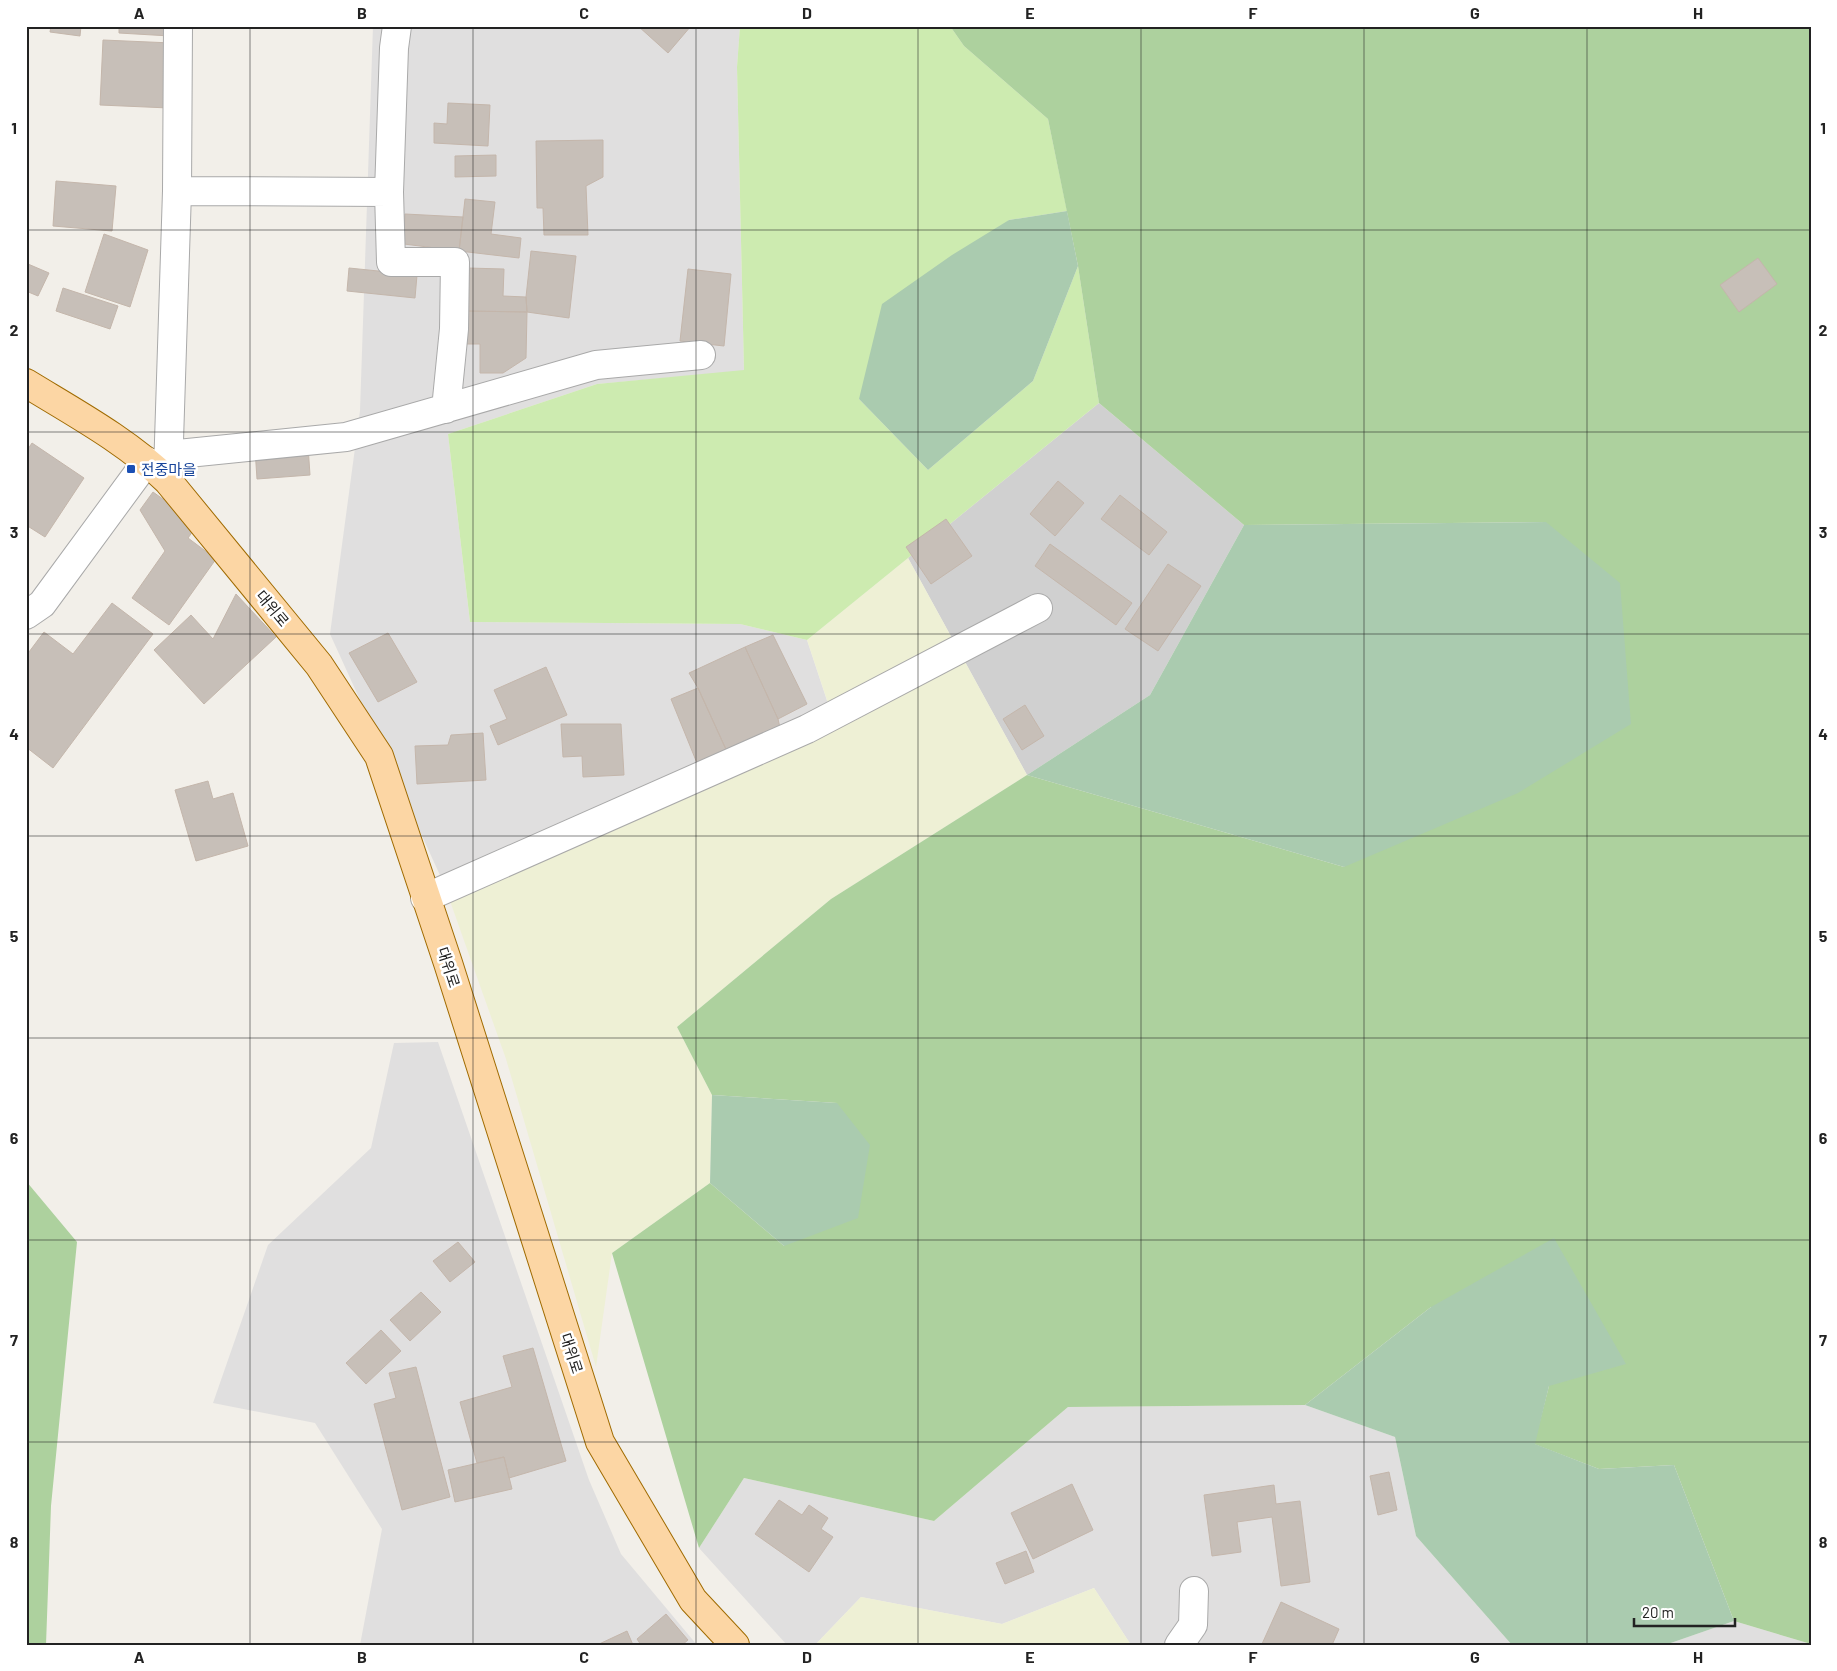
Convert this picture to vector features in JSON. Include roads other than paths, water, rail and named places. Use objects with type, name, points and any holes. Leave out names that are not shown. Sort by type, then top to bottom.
[{"type":"main road","name":"대위로","points":[[26,383],[161,466],[319,665],[379,756],[448,963],[600,1442],[694,1600],[734,1645]]},
{"type":"street","points":[[26,615],[42,604],[161,466],[177,191],[178,26]]},
{"type":"street","points":[[397,26],[389,192],[391,262],[455,262],[454,329],[446,409]]},
{"type":"street","points":[[177,191],[389,192]]},
{"type":"street","points":[[161,466],[346,437],[596,365],[702,355]]},
{"type":"street","points":[[425,898],[806,729],[1038,608]]},
{"type":"street","points":[[1186,1643],[1193,1625],[1194,1590]]},
{"type":"place","name":"전중마을","points":[[131,469]]}]
